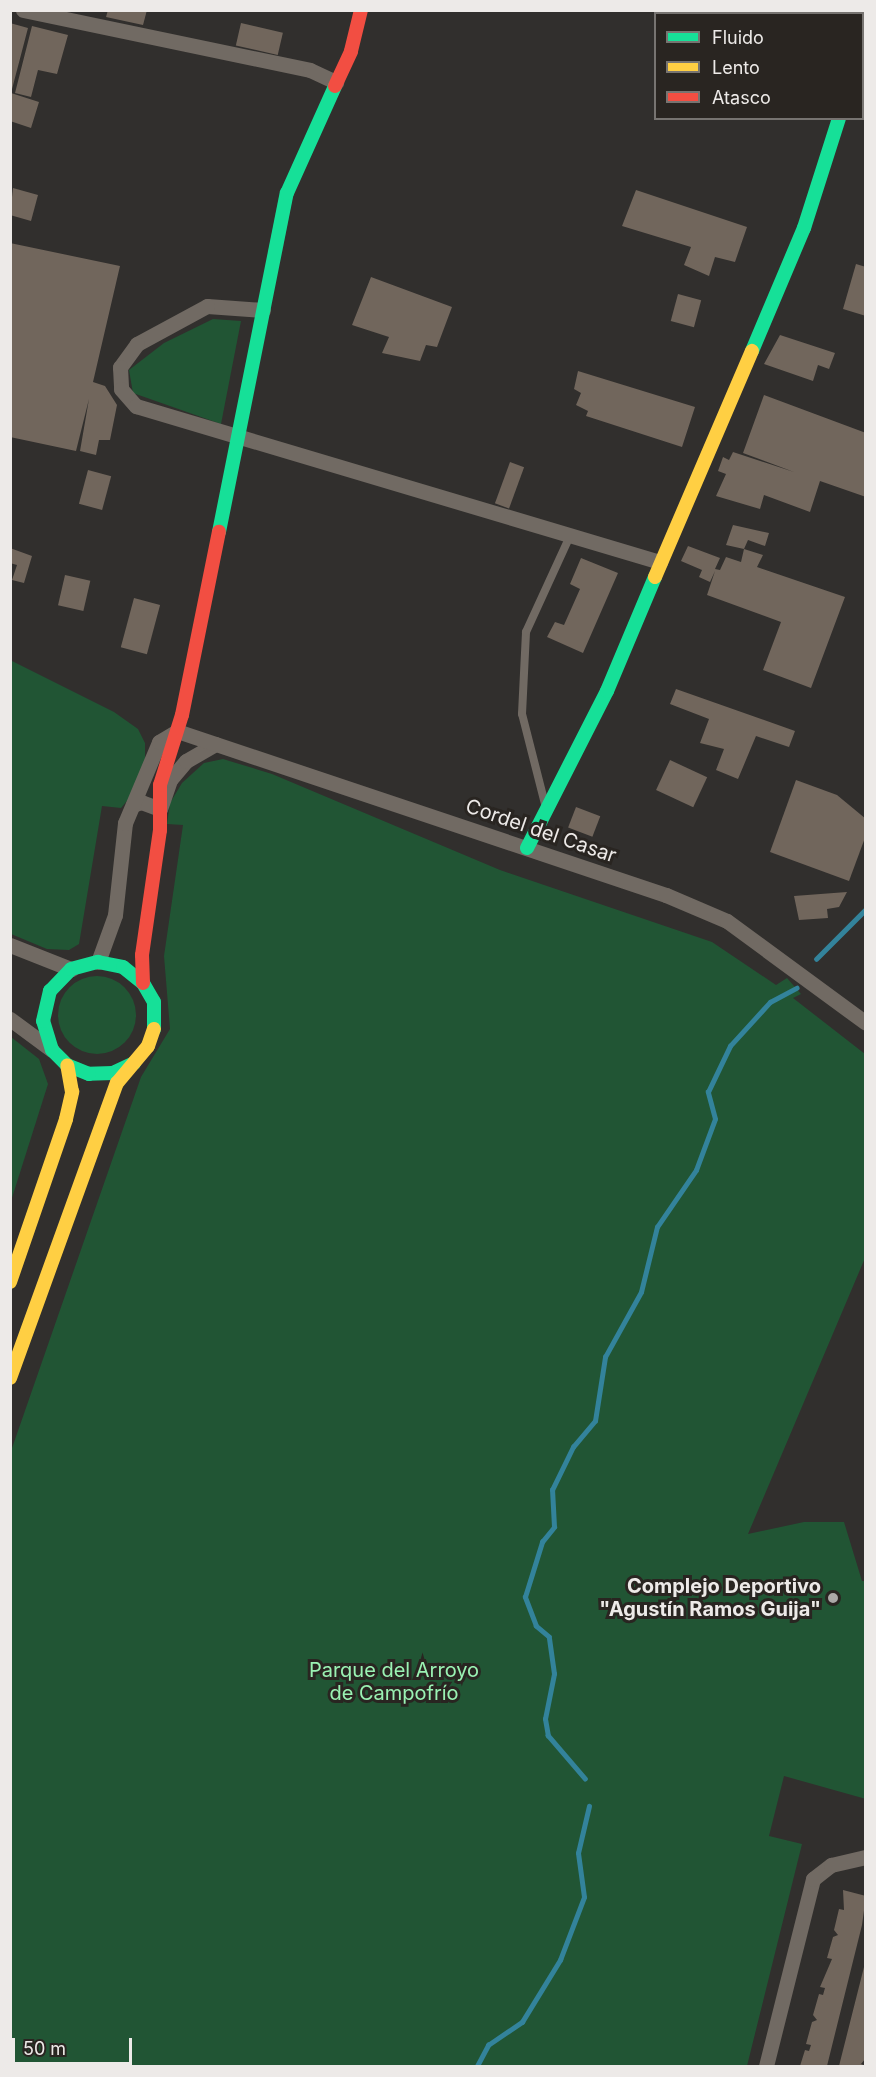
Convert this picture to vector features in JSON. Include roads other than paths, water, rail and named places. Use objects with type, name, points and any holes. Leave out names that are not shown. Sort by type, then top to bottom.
[{"type":"street","points":[[23,10],[310,70],[336,81]]},
{"type":"street","points":[[143,983],[144,931],[160,809],[160,785],[177,731],[287,194],[351,51],[361,10]]},
{"type":"street","points":[[527,848],[607,691],[804,228],[838,120]]},
{"type":"street","points":[[263,310],[207,306],[137,344],[120,366],[121,389],[136,406],[660,562]]},
{"type":"street","points":[[98,962],[116,915],[125,823],[159,742],[177,731]]},
{"type":"street","name":"Cordel del Casar","points":[[177,731],[666,895],[727,921],[866,1023]]},
{"type":"street","points":[[160,809],[170,780],[186,760],[215,744]]},
{"type":"street","points":[[133,805],[141,802],[160,809]]},
{"type":"street","points":[[10,945],[71,969]]},
{"type":"street","points":[[10,1378],[117,1083],[148,1046],[155,1025],[154,1002],[143,983],[123,967],[98,962],[71,969],[50,991],[43,1021],[52,1050]]},
{"type":"street","points":[[10,1019],[52,1050],[68,1065],[89,1074],[113,1073],[134,1062]]},
{"type":"street","points":[[10,1282],[66,1119],[72,1092],[68,1065]]},
{"type":"street","points":[[766,2067],[813,1880],[831,1865],[866,1857]]},
{"type":"lane","points":[[546,809],[522,714],[526,632],[570,536]]},
{"type":"waterway","points":[[816,959],[866,909]]},
{"type":"waterway","points":[[585,1779],[548,1736],[545,1719],[554,1674],[549,1637],[536,1626],[525,1597],[542,1542],[554,1527],[552,1490],[573,1447],[595,1421],[605,1357],[641,1292],[657,1227],[696,1170],[715,1119],[708,1092],[730,1046],[770,1002],[796,988]]},
{"type":"waterway","points":[[477,2066],[488,2045],[522,2022],[560,1960],[584,1897],[578,1853],[589,1806]]},
{"type":"place","name":"Complejo Deportivo \"Agustín Ramos Guija\"","points":[[833,1598]]},
{"type":"park label","name":"Parque del Arroyo de Campofrío","points":[[394,1682]]}]
